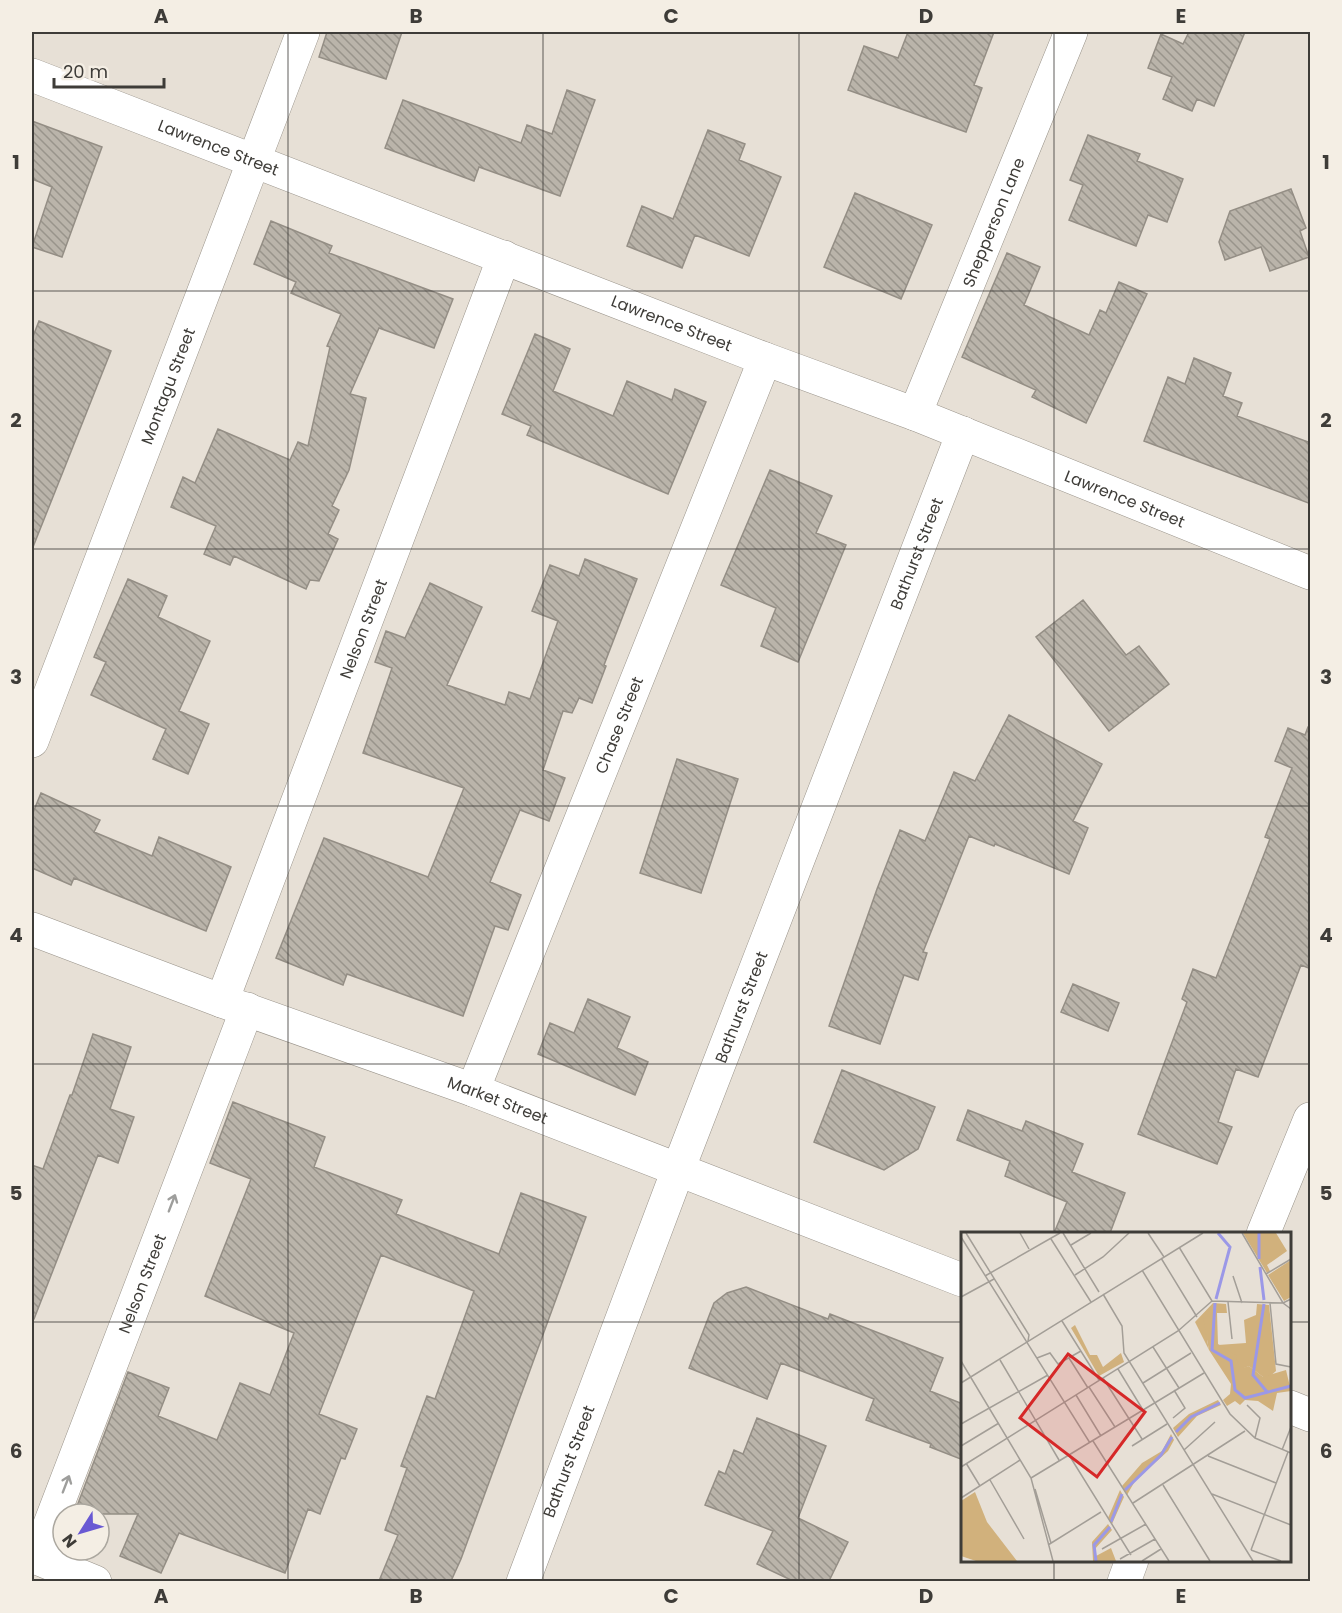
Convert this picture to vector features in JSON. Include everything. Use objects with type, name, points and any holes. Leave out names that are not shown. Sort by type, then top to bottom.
[{"type":"street","name":"Montagu Street","points":[[32,741],[303,32]]},
{"type":"street","name":"Shepperson Lane","points":[[915,414],[1071,32]]},
{"type":"street","name":"Lawrence Street","points":[[32,75],[765,359],[915,414],[1311,573]]},
{"type":"street","name":"Nelson Street","points":[[34,1557],[504,257]]},
{"type":"street","name":"Chase Street","points":[[473,1090],[765,359]]},
{"type":"street","name":"Bathurst Street","points":[[523,1581],[678,1170],[963,433]]},
{"type":"street","name":"Market Street","points":[[35,939],[235,1005],[473,1090],[961,1279]]},
{"type":"street","points":[[1263,1232],[1311,1119]]},
{"type":"street","points":[[1291,1407],[1311,1415]]},
{"type":"street","points":[[34,1557],[95,1581]]},
{"type":"street","points":[[1124,1581],[1131,1562]]},
{"type":"building","points":[[327,32],[402,32],[386,79],[319,57]]},
{"type":"building","points":[[908,32],[994,32],[974,85],[982,88],[966,132],[848,90],[864,46],[898,58]]},
{"type":"building","points":[[1189,32],[1245,32],[1214,106],[1197,99],[1192,111],[1163,99],[1172,77],[1148,68],[1161,34],[1183,44]]},
{"type":"building","points":[[567,90],[595,100],[560,196],[479,167],[474,181],[385,148],[403,100],[521,143],[527,125],[552,134]]},
{"type":"building","points":[[32,121],[102,147],[62,257],[32,247],[52,187],[32,179]]},
{"type":"building","points":[[708,130],[745,144],[739,160],[781,177],[749,256],[695,235],[682,268],[627,246],[642,206],[673,219]]},
{"type":"building","points":[[1088,135],[1140,154],[1137,161],[1183,179],[1167,222],[1148,215],[1136,246],[1069,220],[1083,185],[1070,180]]},
{"type":"building","points":[[1291,189],[1306,228],[1300,231],[1309,257],[1270,271],[1261,247],[1225,260],[1219,242],[1230,211]]},
{"type":"building","points":[[855,193],[932,225],[901,299],[824,267]]},
{"type":"building","points":[[271,221],[332,246],[329,253],[453,299],[434,348],[379,328],[350,394],[366,398],[349,470],[332,506],[339,510],[328,534],[338,539],[319,581],[310,580],[306,589],[234,556],[230,565],[204,554],[216,526],[171,507],[183,477],[195,483],[218,429],[290,460],[298,442],[308,446],[330,347],[327,346],[341,314],[291,293],[296,282],[254,264]]},
{"type":"building","points":[[1007,253],[1040,267],[1024,305],[1089,335],[1100,310],[1106,313],[1119,282],[1147,294],[1086,423],[1032,397],[1036,390],[962,357]]},
{"type":"building","points":[[39,321],[111,351],[32,547],[32,339]]},
{"type":"building","points":[[535,334],[570,349],[553,391],[613,416],[627,381],[672,400],[675,389],[706,402],[668,494],[527,435],[531,426],[502,414]]},
{"type":"building","points":[[1194,358],[1231,373],[1223,396],[1242,403],[1237,416],[1311,443],[1311,504],[1144,441],[1168,377],[1185,384]]},
{"type":"building","points":[[770,470],[832,496],[816,533],[846,545],[798,662],[761,646],[776,608],[721,585]]},
{"type":"building","points":[[585,559],[637,579],[592,703],[579,698],[572,713],[563,711],[543,770],[565,778],[549,821],[520,810],[490,882],[521,895],[508,930],[495,926],[463,1016],[347,974],[343,985],[276,958],[324,838],[428,877],[464,788],[363,753],[392,668],[375,662],[386,631],[405,638],[430,583],[482,607],[447,685],[505,705],[509,692],[530,699],[558,621],[532,611],[550,565],[579,576]]},
{"type":"building","points":[[128,579],[167,596],[158,617],[210,641],[179,711],[209,724],[188,774],[153,759],[166,729],[91,695],[106,662],[94,657]]},
{"type":"building","points":[[1083,600],[1126,655],[1139,646],[1169,684],[1109,731],[1036,637]]},
{"type":"building","points":[[1009,715],[1102,764],[1073,821],[1088,828],[1069,874],[969,836],[923,952],[927,953],[918,980],[904,975],[880,1044],[829,1026],[900,830],[925,841],[954,772],[975,781]]},
{"type":"building","points":[[1308,727],[1311,727],[1311,969],[1301,965],[1258,1077],[1236,1069],[1218,1122],[1232,1127],[1217,1164],[1138,1134],[1187,1002],[1182,999],[1193,969],[1216,978],[1270,839],[1265,837],[1292,768],[1275,761],[1288,728],[1305,735]]},
{"type":"building","points":[[677,759],[738,779],[701,893],[640,873]]},
{"type":"building","points":[[41,793],[100,820],[94,832],[152,856],[159,837],[231,867],[206,931],[74,878],[71,885],[32,868],[32,815]]},
{"type":"building","points":[[1073,984],[1119,1003],[1108,1031],[1061,1012]]},
{"type":"building","points":[[588,999],[630,1017],[617,1048],[648,1062],[635,1095],[538,1054],[550,1023],[574,1033]]},
{"type":"building","points":[[93,1034],[131,1047],[110,1109],[134,1117],[118,1163],[98,1155],[34,1319],[32,1319],[32,1165],[43,1169]]},
{"type":"building","points":[[842,1070],[935,1107],[918,1149],[884,1170],[814,1142]]},
{"type":"building","points":[[233,1102],[325,1137],[314,1167],[402,1200],[396,1214],[499,1254],[521,1193],[586,1217],[451,1581],[379,1581],[398,1535],[385,1530],[407,1468],[401,1466],[427,1396],[435,1399],[474,1291],[381,1255],[319,1414],[357,1429],[345,1459],[341,1458],[320,1514],[308,1509],[285,1573],[179,1533],[161,1573],[120,1556],[138,1514],[111,1514],[111,1502],[79,1502],[128,1372],[169,1388],[158,1416],[217,1440],[240,1383],[270,1395],[294,1333],[205,1296],[251,1179],[210,1163]]},
{"type":"building","points":[[968,1110],[1022,1131],[1026,1121],[1083,1144],[1072,1172],[1125,1193],[1110,1232],[1054,1232],[1067,1202],[1005,1176],[1010,1161],[957,1140]]},
{"type":"building","points":[[746,1287],[828,1319],[830,1314],[943,1358],[930,1391],[961,1403],[961,1459],[930,1447],[931,1444],[866,1420],[874,1399],[781,1363],[767,1399],[689,1368],[714,1303],[727,1293]]},
{"type":"building","points":[[757,1418],[826,1446],[798,1518],[848,1542],[829,1581],[793,1581],[757,1564],[773,1531],[705,1505],[719,1471],[725,1474],[734,1450],[743,1454]]}]
